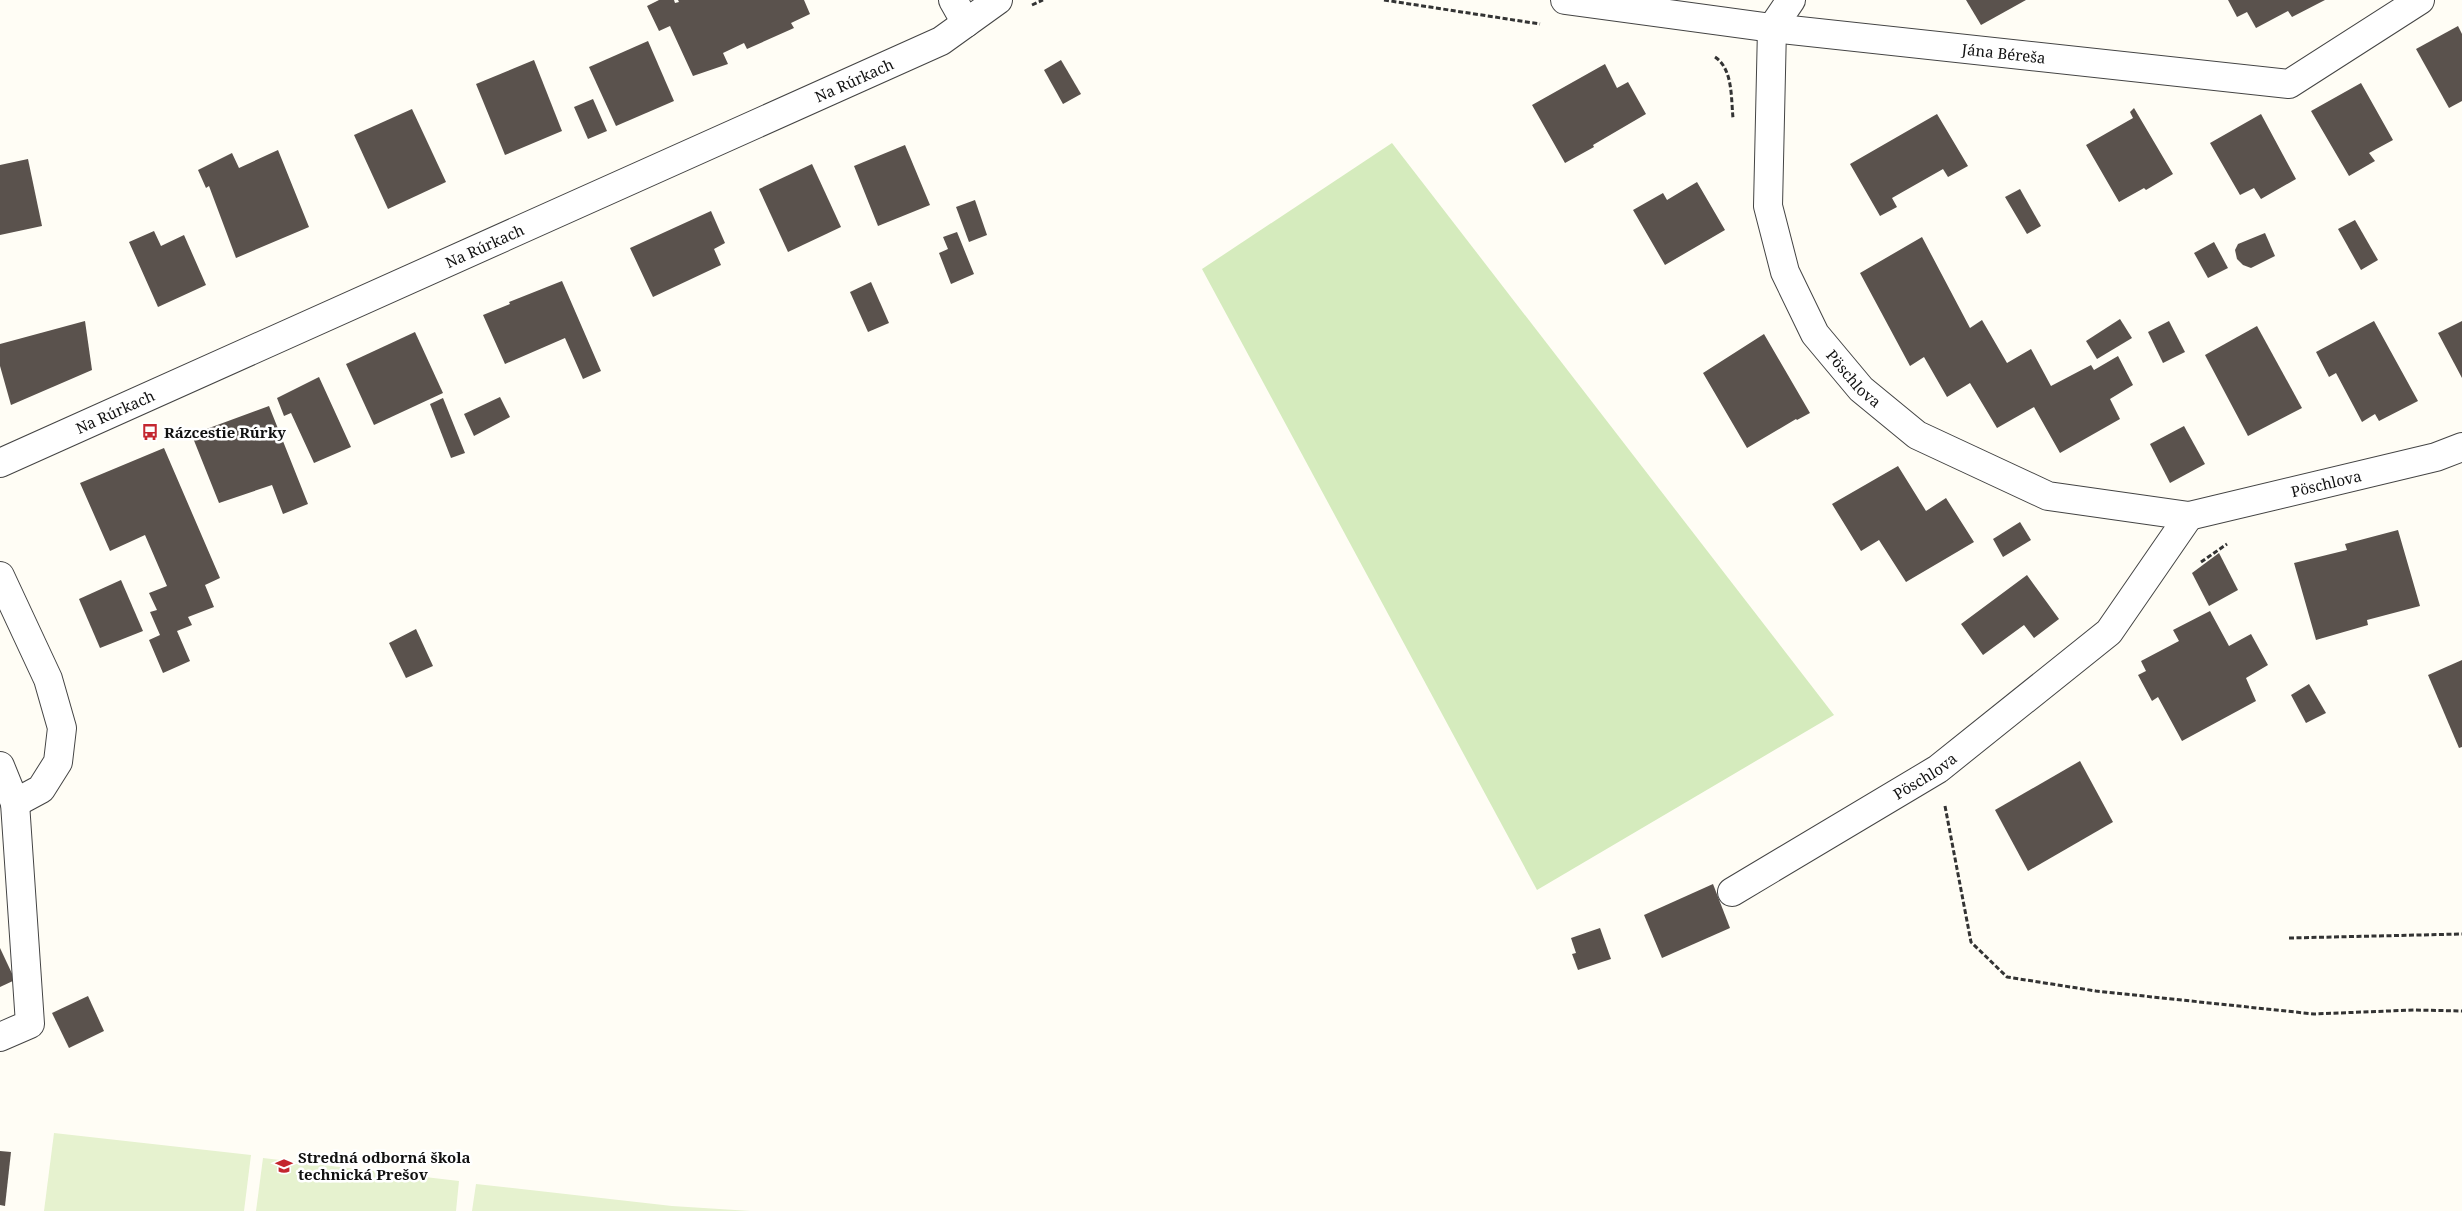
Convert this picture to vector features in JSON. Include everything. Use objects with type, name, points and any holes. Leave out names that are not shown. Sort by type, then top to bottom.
[{"type":"street","name":"Na Rúrkach","points":[[1,458],[932,45],[959,12],[998,0]]},
{"type":"street","name":"Jána Béreša","points":[[1565,0],[1772,28],[2288,84],[2420,0]]},
{"type":"street","points":[[1772,28],[1791,0]]},
{"type":"street","name":"Pöschlova","points":[[1772,28],[1768,206],[1785,272],[1816,334],[1861,389],[1917,435],[2048,496],[2189,516],[2436,457],[2462,447]]},
{"type":"street","name":"Pöschlova","points":[[1732,892],[1938,769],[2109,632],[2189,516]]},
{"type":"street","points":[[0,576],[48,679],[62,728],[58,762],[41,789],[15,803]]},
{"type":"street","points":[[0,766],[15,803],[30,1024],[0,1036]]},
{"type":"path","points":[[2193,568],[2233,540]]},
{"type":"path","points":[[1938,769],[1971,942],[2007,977],[2096,991],[2314,1014],[2462,1011]]},
{"type":"path","points":[[2288,938],[2462,934]]},
{"type":"green space","points":[[1392,143],[1834,715],[1537,890],[1202,269]]},
{"type":"green space","points":[[54,1133],[251,1155],[244,1211],[44,1211]]},
{"type":"green space","points":[[263,1158],[459,1181],[456,1211],[256,1211]]},
{"type":"green space","points":[[476,1184],[672,1206],[751,1211],[472,1211]]},
{"type":"building","points":[[659,0],[674,0],[675,3],[679,2],[678,0],[804,0],[810,14],[791,23],[794,28],[747,49],[744,43],[723,53],[728,64],[693,76],[670,26],[659,31],[647,6]]},
{"type":"building","points":[[1966,0],[2026,0],[1981,25]]},
{"type":"building","points":[[2228,0],[2325,0],[2292,17],[2288,11],[2256,28],[2247,12],[2237,17]]},
{"type":"building","points":[[2458,26],[2462,34],[2462,101],[2449,108],[2416,49]]},
{"type":"building","points":[[648,41],[674,101],[616,126],[589,67]]},
{"type":"building","points":[[534,60],[562,131],[505,155],[476,84]]},
{"type":"building","points":[[1061,60],[1081,94],[1063,104],[1044,70]]},
{"type":"building","points":[[1605,64],[1617,88],[1628,82],[1646,114],[1565,163],[1532,105]]},
{"type":"building","points":[[2361,83],[2393,140],[2369,153],[2375,161],[2349,176],[2311,111]]},
{"type":"building","points":[[593,99],[607,131],[588,139],[574,107]]},
{"type":"building","points":[[2134,108],[2173,174],[2146,190],[2144,188],[2119,202],[2086,145],[2133,118],[2130,112]]},
{"type":"building","points":[[412,109],[446,182],[388,209],[354,135]]},
{"type":"building","points":[[1937,114],[1968,166],[1948,177],[1943,169],[1892,198],[1897,207],[1880,216],[1850,164]]},
{"type":"building","points":[[2261,114],[2296,179],[2261,199],[2254,188],[2240,195],[2210,143]]},
{"type":"building","points":[[905,145],[930,205],[878,226],[854,166]]},
{"type":"building","points":[[278,150],[309,227],[236,258],[209,186],[206,188],[198,170],[232,153],[239,168]]},
{"type":"building","points":[[28,159],[42,226],[0,235],[0,165]]},
{"type":"building","points":[[812,164],[841,227],[788,252],[759,189]]},
{"type":"building","points":[[1697,182],[1725,230],[1665,265],[1633,210],[1663,193],[1667,200]]},
{"type":"building","points":[[2020,189],[2041,226],[2027,234],[2005,197]]},
{"type":"building","points":[[975,200],[987,235],[969,242],[956,207]]},
{"type":"building","points":[[711,211],[725,243],[714,249],[721,265],[653,297],[630,248]]},
{"type":"building","points":[[2355,220],[2378,260],[2361,270],[2338,229]]},
{"type":"building","points":[[154,231],[161,246],[184,235],[206,285],[158,307],[129,242]]},
{"type":"building","points":[[957,232],[974,274],[951,284],[939,253],[948,249],[943,237]]},
{"type":"building","points":[[2265,233],[2275,256],[2251,268],[2243,265],[2237,259],[2235,250],[2238,244]]},
{"type":"building","points":[[1922,237],[1970,328],[1982,320],[2007,363],[2031,349],[2051,386],[2091,365],[2094,370],[2118,356],[2133,385],[2110,399],[2120,419],[2060,453],[2034,407],[1997,428],[1970,383],[1947,397],[1924,357],[1910,366],[1860,273]]},
{"type":"building","points":[[2214,242],[2228,268],[2208,278],[2194,253]]},
{"type":"building","points":[[562,281],[601,371],[583,379],[565,338],[505,364],[483,315],[510,304],[509,302]]},
{"type":"building","points":[[871,282],[889,323],[868,332],[850,292]]},
{"type":"building","points":[[2120,319],[2132,338],[2097,359],[2086,341]]},
{"type":"building","points":[[85,321],[92,370],[11,405],[0,366],[0,344]]},
{"type":"building","points":[[2169,321],[2185,352],[2163,363],[2148,332]]},
{"type":"building","points":[[2374,321],[2418,401],[2379,421],[2375,414],[2362,422],[2336,373],[2329,377],[2316,352]]},
{"type":"building","points":[[2462,321],[2462,378],[2438,333]]},
{"type":"building","points":[[2257,326],[2302,408],[2248,436],[2205,355]]},
{"type":"building","points":[[415,332],[443,393],[374,425],[346,364]]},
{"type":"building","points":[[1764,334],[1810,413],[1796,419],[1747,448],[1703,373]]},
{"type":"building","points":[[319,377],[351,447],[314,463],[291,413],[284,416],[277,398]]},
{"type":"building","points":[[500,397],[510,417],[474,436],[464,414]]},
{"type":"building","points":[[443,398],[465,453],[451,458],[430,404]]},
{"type":"building","points":[[269,406],[308,504],[283,514],[272,485],[219,503],[193,438],[202,434],[201,431]]},
{"type":"building","points":[[2184,426],[2205,464],[2170,483],[2150,444]]},
{"type":"building","points":[[164,448],[220,578],[205,585],[214,607],[188,617],[192,625],[177,631],[190,661],[163,673],[149,640],[160,635],[150,612],[157,610],[149,593],[167,586],[145,535],[110,551],[80,483]]},
{"type":"building","points":[[1898,466],[1926,511],[1946,498],[1974,542],[1906,582],[1879,540],[1861,551],[1832,504]]},
{"type":"building","points":[[2020,522],[2031,540],[2003,557],[1993,539]]},
{"type":"building","points":[[2398,530],[2420,606],[2367,620],[2368,625],[2316,640],[2294,563],[2347,550],[2345,544]]},
{"type":"building","points":[[2219,553],[2238,590],[2209,606],[2192,573]]},
{"type":"building","points":[[2027,575],[2059,619],[2034,638],[2024,625],[1983,655],[1961,624]]},
{"type":"building","points":[[121,580],[143,631],[100,648],[79,599]]},
{"type":"building","points":[[2210,611],[2229,646],[2251,634],[2268,665],[2246,678],[2256,701],[2182,741],[2158,697],[2152,701],[2138,675],[2146,671],[2141,661],[2179,641],[2173,630]]},
{"type":"building","points":[[416,629],[433,666],[406,678],[389,643]]},
{"type":"building","points":[[2462,660],[2462,747],[2459,748],[2428,675]]},
{"type":"building","points":[[2309,684],[2326,713],[2306,723],[2291,695]]},
{"type":"building","points":[[2080,761],[2113,822],[2028,871],[1995,810]]},
{"type":"building","points":[[1713,884],[1730,928],[1662,958],[1644,915]]},
{"type":"building","points":[[1600,928],[1611,959],[1578,970],[1572,954],[1576,953],[1571,938]]},
{"type":"building","points":[[0,948],[15,980],[0,987]]},
{"type":"building","points":[[88,996],[104,1031],[69,1048],[52,1013]]},
{"type":"building","points":[[0,1151],[11,1152],[5,1206],[0,1205]]},
{"type":"place","name":"Rázcestie Rúrky","points":[[150,432]]},
{"type":"place","name":"Stredná odborná škola technická Prešov","points":[[284,1166]]}]
